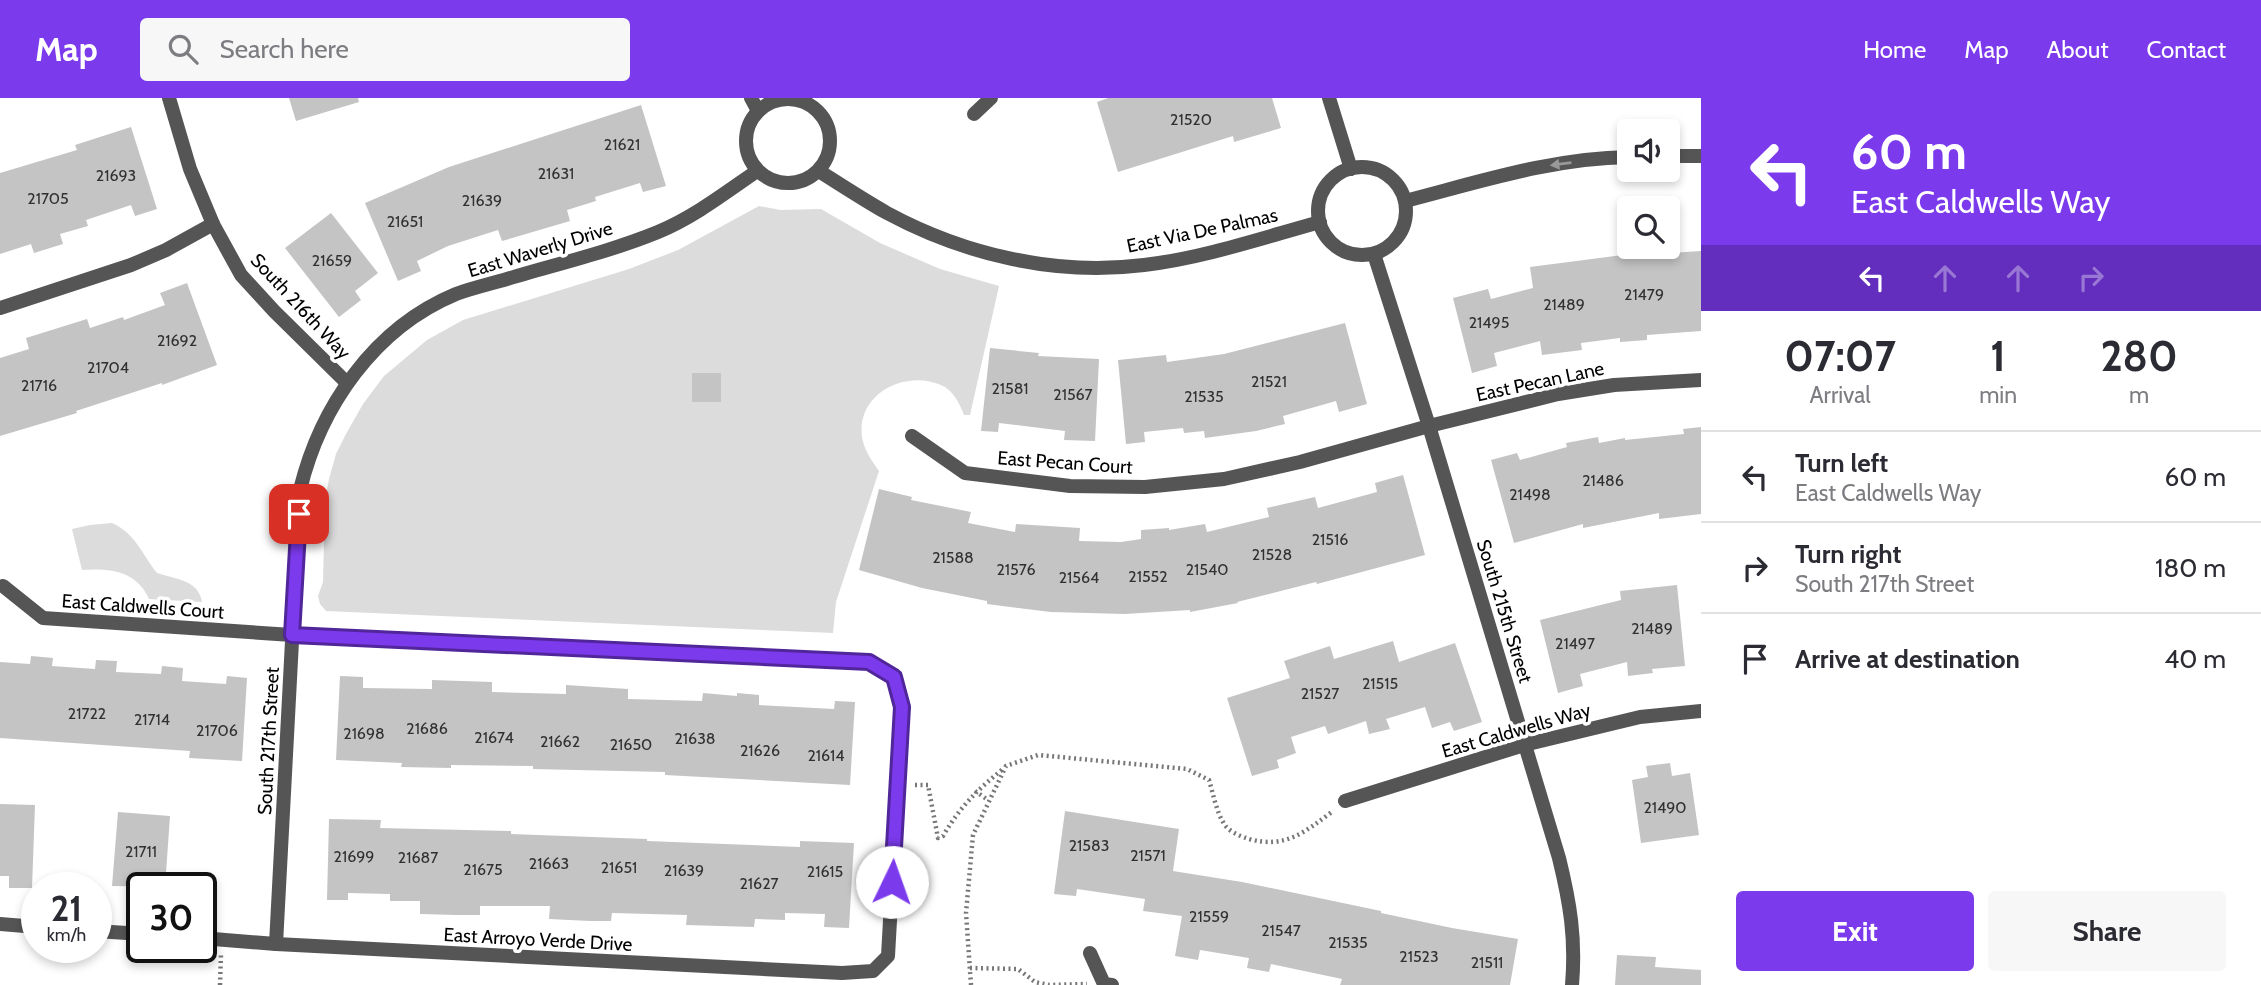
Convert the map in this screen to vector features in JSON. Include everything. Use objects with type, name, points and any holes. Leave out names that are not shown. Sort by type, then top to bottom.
[{"type":"street","name":"South 216th Way","points":[[169,98],[190,169],[213,224],[241,275],[274,312],[347,383]]},
{"type":"street","points":[[974,114],[991,98]]},
{"type":"street","points":[[1329,98],[1351,169]]},
{"type":"street","points":[[795,99],[808,103],[819,111],[827,122],[831,148],[827,160],[808,180],[782,184],[769,180],[757,171],[749,160],[746,134],[755,104],[795,99]]},
{"type":"street","points":[[1680,156],[1701,156]]},
{"type":"street","points":[[1405,201],[1553,164],[1617,158]]},
{"type":"street","points":[[1365,167],[1391,178],[1400,188],[1405,201],[1403,227],[1396,239],[1374,254],[1346,253],[1325,235],[1320,222],[1318,209],[1321,195],[1328,183],[1351,169],[1365,167]]},
{"type":"street","name":"East Waverly Drive","points":[[347,383],[382,344],[404,326],[456,295],[659,232],[692,216],[757,171]]},
{"type":"street","name":"East Via De Palmas","points":[[819,171],[887,213],[953,243],[1048,266],[1082,269],[1146,265],[1213,251],[1320,222]]},
{"type":"street","points":[[0,308],[131,265],[166,250],[213,224]]},
{"type":"street","name":"South 215th Street","points":[[1374,254],[1429,426],[1559,858],[1571,908],[1574,966],[1572,985]]},
{"type":"street","name":"East Pecan Lane","points":[[1429,426],[1558,394],[1614,385],[1701,380]]},
{"type":"street","name":"South 217th Street","points":[[276,944],[300,490],[308,457],[332,405],[347,383]]},
{"type":"street","name":"East Pecan Court","points":[[912,436],[965,472],[1070,486],[1146,487],[1224,479],[1300,462],[1429,426]]},
{"type":"street","name":"East Caldwells Court","points":[[3,586],[43,618],[292,635]]},
{"type":"street","points":[[292,635],[869,662],[894,677],[902,707],[898,784]]},
{"type":"street","name":"East Caldwells Way","points":[[1345,801],[1524,745],[1640,717],[1701,711]]},
{"type":"street","name":"East Arroyo Verde Drive","points":[[217,940],[842,973],[873,971],[888,956],[898,784]]},
{"type":"street","points":[[0,925],[21,926]]},
{"type":"street","points":[[1090,953],[1108,984]]},
{"type":"path","points":[[898,784],[928,785],[938,838],[943,836],[975,791],[1006,766],[1038,755],[1187,769],[1209,780],[1223,824],[1240,836],[1267,844],[1287,840],[1307,830],[1345,801]]},
{"type":"path","points":[[971,985],[966,913],[973,835],[1006,766]]},
{"type":"path","points":[[975,791],[988,800]]},
{"type":"path","points":[[220,985],[222,940]]},
{"type":"path","points":[[970,968],[1018,968],[1035,982],[1049,985],[1108,984]]},
{"type":"shaded area","points":[[759,206],[781,210],[821,209],[880,243],[940,269],[999,286],[970,415],[964,415],[949,390],[941,385],[913,380],[886,389],[875,397],[867,408],[862,422],[862,437],[866,451],[879,471],[836,602],[833,633],[326,611],[318,596],[323,582],[325,501],[329,479],[336,454],[346,434],[363,404],[384,376],[427,340],[463,320],[629,269],[678,250]]},
{"type":"shaded area","points":[[112,523],[127,532],[157,573],[191,585],[200,595],[202,602],[149,599],[137,582],[122,573],[82,570],[72,529]]},
{"type":"building","points":[[289,98],[358,98],[359,102],[296,121]]},
{"type":"building","points":[[1108,98],[1272,98],[1281,128],[1234,142],[1233,136],[1118,172],[1097,102]]},
{"type":"building","points":[[641,105],[666,186],[643,192],[640,183],[595,197],[596,201],[567,210],[570,221],[502,241],[498,230],[448,246],[417,261],[421,271],[398,281],[365,203],[449,167]]},
{"type":"building","points":[[131,127],[157,209],[135,216],[131,205],[86,220],[88,226],[60,234],[63,244],[34,253],[31,244],[0,254],[0,173],[77,150],[75,145]]},
{"type":"building","points":[[331,213],[378,273],[355,291],[361,300],[339,317],[285,248]]},
{"type":"building","points":[[1701,251],[1701,331],[1647,335],[1647,340],[1620,342],[1620,338],[1581,343],[1582,350],[1542,355],[1540,341],[1494,353],[1497,366],[1472,373],[1453,298],[1488,289],[1491,299],[1533,288],[1530,267],[1617,256],[1617,259],[1680,259],[1680,252]]},
{"type":"building","points":[[187,283],[217,365],[0,436],[0,358],[29,349],[26,338],[87,319],[90,328],[123,317],[124,320],[165,305],[160,293]]},
{"type":"building","points":[[1345,323],[1367,404],[1339,412],[1336,401],[1283,416],[1285,424],[1205,438],[1204,431],[1184,433],[1183,428],[1144,432],[1145,442],[1126,444],[1118,360],[1166,355],[1167,362],[1224,354]]},
{"type":"building","points":[[990,348],[1039,353],[1038,356],[1099,359],[1095,441],[1064,440],[1065,431],[999,423],[998,432],[981,431]]},
{"type":"building","points":[[692,373],[721,373],[721,402],[692,402]]},
{"type":"building","points":[[1701,427],[1701,514],[1659,519],[1659,513],[1583,528],[1583,524],[1514,543],[1491,460],[1517,453],[1520,460],[1567,447],[1566,443],[1598,437],[1599,443],[1625,438],[1684,434],[1683,429]]},
{"type":"building","points":[[1403,475],[1425,555],[1317,584],[1316,582],[1238,603],[1190,612],[1051,612],[987,604],[987,601],[922,588],[859,570],[879,489],[912,497],[911,500],[971,512],[968,523],[1015,532],[1016,524],[1080,528],[1079,541],[1121,542],[1141,539],[1141,530],[1169,530],[1205,524],[1207,532],[1269,517],[1267,508],[1315,497],[1318,508],[1377,492],[1375,483]]},
{"type":"building","points":[[1677,585],[1685,666],[1652,669],[1653,673],[1628,676],[1627,662],[1580,674],[1583,686],[1558,693],[1540,620],[1621,600],[1620,591]]},
{"type":"building","points":[[1393,641],[1399,662],[1455,643],[1482,722],[1454,731],[1450,722],[1432,728],[1425,707],[1386,719],[1390,729],[1369,734],[1366,721],[1328,734],[1325,726],[1291,737],[1296,753],[1277,760],[1279,768],[1252,776],[1227,698],[1290,678],[1284,661],[1330,646],[1334,659]]},
{"type":"building","points":[[31,656],[53,658],[52,666],[95,669],[96,660],[117,661],[116,672],[161,674],[162,666],[183,668],[182,681],[226,684],[227,676],[247,678],[242,761],[189,758],[190,751],[0,738],[0,662],[30,664]]},
{"type":"building","points":[[340,676],[363,677],[363,688],[432,689],[432,680],[492,682],[492,692],[566,694],[566,685],[628,689],[628,699],[702,701],[703,693],[737,696],[737,693],[759,695],[759,705],[834,709],[835,701],[855,702],[850,785],[665,775],[665,772],[533,769],[533,766],[401,767],[402,763],[336,760]]},
{"type":"building","points":[[1670,763],[1672,776],[1690,773],[1699,835],[1641,843],[1632,780],[1648,777],[1646,766]]},
{"type":"building","points":[[0,804],[35,805],[33,872],[21,872],[21,888],[9,888],[9,876],[0,876]]},
{"type":"building","points":[[1065,811],[1179,829],[1173,871],[1242,882],[1452,928],[1518,939],[1510,985],[1340,985],[1342,979],[1271,964],[1269,972],[1247,968],[1249,958],[1200,950],[1198,960],[1175,956],[1182,916],[1143,911],[1145,899],[1077,889],[1076,896],[1054,894]]},
{"type":"building","points":[[118,812],[170,816],[166,872],[126,872],[126,886],[112,886]]},
{"type":"building","points":[[329,819],[381,820],[380,828],[511,831],[511,834],[647,841],[800,847],[800,841],[854,843],[849,928],[824,927],[825,914],[785,913],[785,920],[755,919],[754,927],[686,925],[687,915],[612,913],[611,921],[549,919],[550,906],[480,906],[480,915],[420,914],[420,901],[390,901],[390,894],[348,893],[348,900],[327,900]]},
{"type":"building","points":[[1617,955],[1656,957],[1655,967],[1701,970],[1701,985],[1615,985]]},
{"type":"route","points":[[299,514],[292,635],[869,662],[894,677],[902,707],[892,882]]}]
